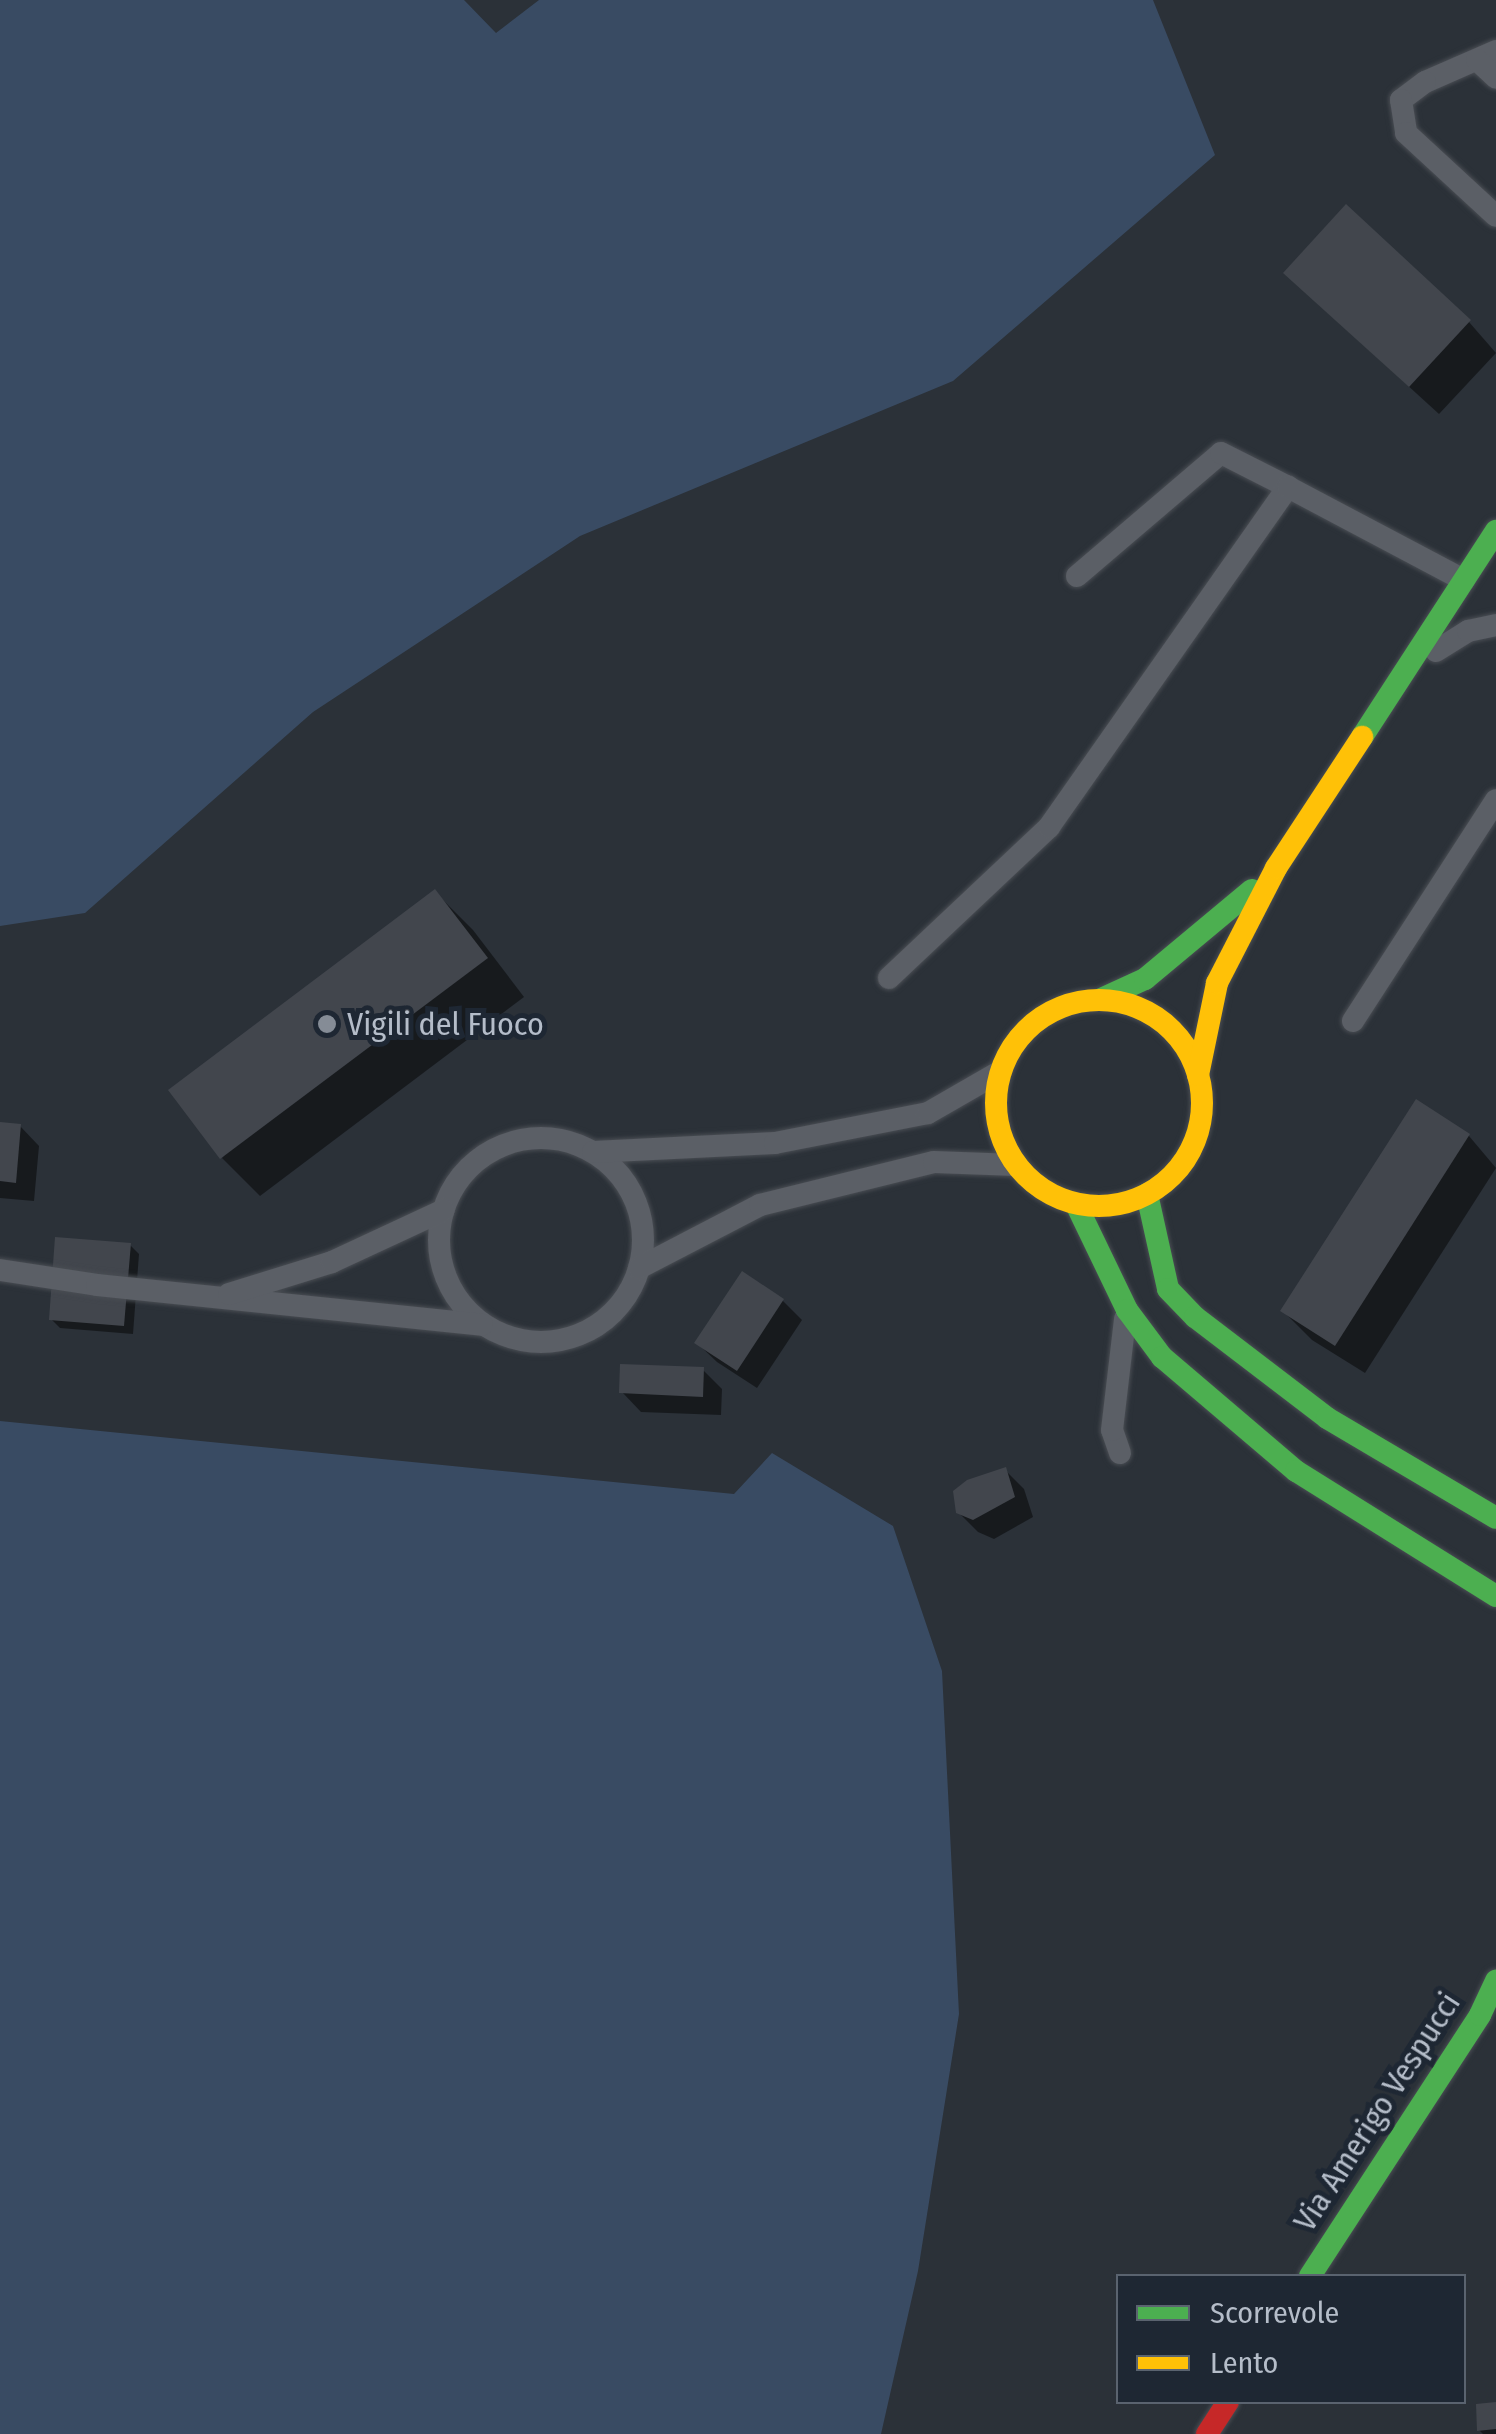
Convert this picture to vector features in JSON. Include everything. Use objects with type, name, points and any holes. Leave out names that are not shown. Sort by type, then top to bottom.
[{"type":"main road","points":[[1198,1076],[1203,1035],[1217,983],[1276,868],[1496,531]]},
{"type":"main road","points":[[1099,1000],[1142,1010],[1162,1022],[1190,1055],[1202,1098],[1194,1144],[1182,1164],[1147,1194],[1100,1206],[1076,1204],[1053,1196],[1016,1165],[997,1120],[1001,1071],[1022,1034],[1038,1020],[1057,1009],[1099,1000],[1157,970],[1276,868]]},
{"type":"main road","points":[[1147,1194],[1168,1288],[1195,1317],[1327,1418],[1496,1518]]},
{"type":"main road","points":[[1076,1204],[1126,1310],[1162,1357],[1296,1471],[1495,1596]]},
{"type":"main road","name":"Via Amerigo Vespucci","points":[[1311,2274],[1480,2015],[1496,1980]]},
{"type":"main road","points":[[1207,2434],[1227,2404]]},
{"type":"lane","points":[[1496,78],[1486,55],[1425,82],[1401,100],[1406,134],[1496,216]]},
{"type":"lane","points":[[1077,576],[1221,453],[1464,580]]},
{"type":"lane","points":[[889,978],[1049,827],[1288,487]]},
{"type":"lane","points":[[1408,669],[1468,632],[1496,625]]},
{"type":"lane","points":[[1354,1021],[1496,800]]},
{"type":"lane","points":[[482,1324],[453,1294],[444,1274],[439,1253],[444,1210],[466,1170],[504,1144],[549,1138],[593,1152],[774,1143],[928,1114],[1001,1071]]},
{"type":"lane","points":[[0,1270],[97,1285],[482,1324],[528,1342],[576,1336],[616,1310],[640,1268],[642,1234],[636,1202],[625,1182],[593,1152]]},
{"type":"lane","points":[[640,1268],[760,1205],[934,1162],[1016,1165]]},
{"type":"lane","points":[[220,1296],[332,1262],[444,1210]]},
{"type":"lane","points":[[1120,1453],[1112,1430],[1126,1310]]},
{"type":"water","points":[[0,0],[464,0],[496,33],[539,0],[1153,0],[1215,155],[953,381],[580,536],[313,712],[85,913],[0,926]]},
{"type":"water","points":[[0,1421],[734,1494],[772,1453],[893,1526],[942,1671],[959,2014],[918,2271],[881,2434],[0,2434]]},
{"type":"building","points":[[1346,204],[1471,320],[1409,387],[1283,273]]},
{"type":"building","name":"Vigili del Fuoco","points":[[435,889],[488,958],[220,1159],[168,1090]]},
{"type":"building","points":[[1416,1099],[1470,1134],[1335,1346],[1280,1311]]},
{"type":"building","points":[[0,1122],[21,1124],[16,1183],[0,1181]]},
{"type":"building","points":[[55,1237],[131,1243],[124,1326],[49,1320]]},
{"type":"building","points":[[742,1271],[784,1299],[737,1371],[694,1343]]},
{"type":"building","points":[[620,1364],[704,1367],[703,1397],[619,1393]]},
{"type":"building","points":[[1006,1467],[1015,1497],[973,1520],[956,1513],[953,1491],[967,1480]]},
{"type":"building","points":[[1496,2402],[1496,2429],[1477,2431],[1476,2404]]},
{"type":"traffic: fast","points":[[1362,737],[1496,531]]},
{"type":"traffic: fast","points":[[1099,1000],[1145,979],[1252,890]]},
{"type":"traffic: fast","points":[[1147,1194],[1168,1289],[1195,1317],[1327,1418],[1496,1518]]},
{"type":"traffic: fast","points":[[1076,1204],[1127,1310],[1162,1357],[1296,1471],[1496,1596]]},
{"type":"traffic: fast","points":[[1311,2274],[1480,2015],[1496,1980]]},
{"type":"traffic: slow","points":[[1198,1075],[1217,983],[1276,868],[1362,737]]},
{"type":"traffic: slow","points":[[1099,1000],[1138,1008],[1172,1030],[1194,1064],[1202,1103],[1194,1142],[1172,1176],[1138,1198],[1099,1206],[1060,1198],[1026,1176],[1004,1142],[996,1103],[1004,1064],[1026,1030],[1060,1008],[1099,1000]]},
{"type":"traffic: jam","points":[[1207,2434],[1227,2404]]},
{"type":"place","name":"Vigili del Fuoco","points":[[327,1024]]}]
